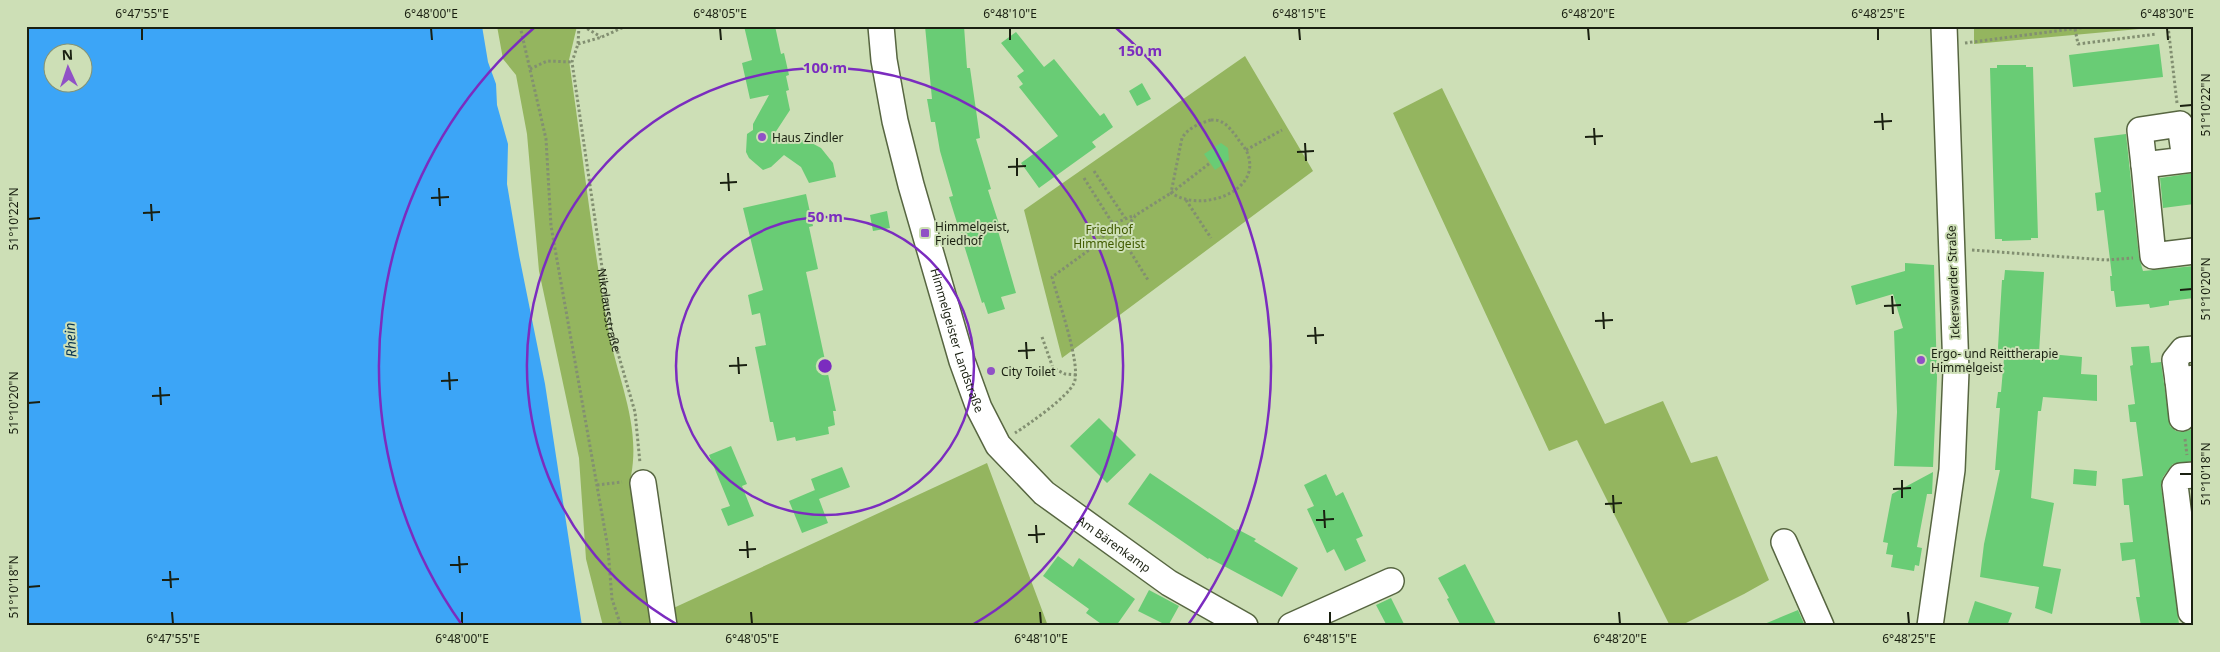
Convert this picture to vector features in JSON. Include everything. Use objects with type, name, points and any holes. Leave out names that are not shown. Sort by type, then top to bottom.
[{"type":"street","name":"Himmelgeister Landstraße","points":[[881,26],[884,60],[895,121],[911,185],[962,361],[979,408],[998,445]]},
{"type":"street","name":"Ickerswarder Straße","points":[[1930,626],[1952,470],[1956,371],[1944,36]]},
{"type":"street","points":[[2144,165],[2189,160],[2180,124],[2140,130],[2153,256],[2194,251]]},
{"type":"street","points":[[2182,418],[2186,380],[2175,360],[2183,350],[2194,349]]},
{"type":"street","name":"Am Bärenkamp","points":[[998,445],[1044,493],[1169,583],[1245,626]]},
{"type":"street","points":[[2191,588],[2176,485],[2181,476],[2192,475]]},
{"type":"street","points":[[636,482],[664,626]]},
{"type":"street","points":[[1784,542],[1821,626]]},
{"type":"street","points":[[1291,626],[1391,581]]},
{"type":"path","points":[[520,26],[546,139],[551,226],[608,548],[612,599],[621,626]]},
{"type":"path","points":[[581,26],[602,37]]},
{"type":"path","name":"Nikolausstraße","points":[[581,26],[572,62],[610,329],[635,412],[636,482]]},
{"type":"path","points":[[578,44],[602,37],[626,26]]},
{"type":"path","points":[[1944,36],[2094,26]]},
{"type":"path","points":[[2168,26],[2180,124]]},
{"type":"path","points":[[2075,28],[2078,44],[2157,34]]},
{"type":"path","points":[[530,69],[547,61],[572,62]]},
{"type":"path","points":[[1218,120],[1229,128],[1246,150],[1250,160],[1249,174],[1242,184],[1232,193],[1209,199],[1185,199],[1170,193],[1182,138],[1185,134],[1201,122],[1218,120]]},
{"type":"path","points":[[1246,150],[1282,130]]},
{"type":"path","points":[[1096,245],[1120,235],[1136,215],[1170,193],[1210,163]]},
{"type":"path","points":[[1094,171],[1124,218]]},
{"type":"path","points":[[1084,178],[1113,224]]},
{"type":"path","points":[[1185,199],[1211,238]]},
{"type":"path","points":[[998,445],[1033,421],[1074,384],[1076,375],[1072,350],[1052,277],[1096,245],[1113,224],[1124,218],[1136,215]]},
{"type":"path","points":[[1120,235],[1148,280]]},
{"type":"path","points":[[1952,251],[1980,249],[2106,260],[2153,256]]},
{"type":"path","points":[[1042,337],[1054,368],[1066,374],[1076,375]]},
{"type":"path","points":[[2182,418],[2192,475]]},
{"type":"path","points":[[597,485],[636,482]]},
{"type":"green space","points":[[497,26],[577,26],[569,60],[587,194],[608,328],[627,401],[633,438],[631,476],[660,626],[603,626],[586,559],[579,458],[539,271],[527,134],[516,75],[503,59]]},
{"type":"green space","points":[[1974,26],[2172,26],[1974,44]]},
{"type":"green space","name":"Friedhof Himmelgeist","points":[[1245,56],[1313,171],[1062,358],[1024,210]]},
{"type":"green space","points":[[1442,88],[1605,424],[1663,401],[1691,463],[1717,456],[1769,580],[1680,626],[1670,626],[1577,440],[1549,451],[1393,113]]},
{"type":"green space","points":[[987,463],[1048,626],[669,626],[667,611]]},
{"type":"water","name":"Rhein","points":[[26,26],[482,26],[488,62],[496,84],[497,105],[508,144],[507,184],[545,384],[582,626],[26,626]]},
{"type":"building","points":[[744,26],[775,26],[781,54],[784,53],[789,75],[786,76],[789,90],[786,91],[790,110],[773,136],[808,141],[821,148],[833,163],[836,177],[809,183],[801,167],[784,155],[771,167],[763,170],[749,158],[746,152],[747,134],[753,130],[753,124],[769,95],[750,99],[742,63],[752,60]]},
{"type":"building","points":[[925,26],[964,26],[967,68],[970,68],[980,138],[976,139],[991,189],[988,190],[999,224],[996,224],[1016,293],[1001,297],[1005,309],[988,314],[984,302],[982,303],[949,197],[953,196],[940,151],[935,122],[931,122],[927,99],[932,99]]},
{"type":"building","points":[[1016,32],[1044,67],[1054,59],[1100,116],[1104,113],[1113,127],[1092,142],[1096,147],[1039,188],[1021,163],[1058,136],[1019,87],[1023,84],[1017,76],[1024,71],[1001,43]]},
{"type":"building","points":[[2159,44],[2163,77],[2073,87],[2069,55]]},
{"type":"building","points":[[1997,65],[2026,65],[2026,67],[2033,67],[2038,238],[2031,238],[2031,240],[2002,241],[2002,239],[1995,239],[1990,68],[1997,68]]},
{"type":"building","points":[[1142,83],[1151,99],[1137,106],[1129,91]]},
{"type":"building","points":[[2126,134],[2139,257],[2143,271],[2194,266],[2194,298],[2169,301],[2169,305],[2150,308],[2149,304],[2116,307],[2114,291],[2111,291],[2110,276],[2112,276],[2104,210],[2097,211],[2095,193],[2101,192],[2094,138]]},
{"type":"building","points":[[1221,143],[1228,148],[1229,160],[1215,170],[1204,154]]},
{"type":"building","points":[[2194,173],[2194,204],[2163,208],[2160,178]]},
{"type":"building","points":[[806,194],[813,226],[809,227],[818,269],[806,272],[836,411],[833,411],[835,425],[828,427],[829,434],[796,441],[795,437],[777,441],[773,422],[770,422],[755,347],[766,345],[760,313],[752,315],[748,295],[763,290],[743,208]]},
{"type":"building","points":[[887,211],[890,228],[873,231],[870,215]]},
{"type":"building","points":[[1905,263],[1934,265],[1937,378],[1933,467],[1894,466],[1897,412],[1894,331],[1903,328],[1893,294],[1856,305],[1851,286],[1905,271]]},
{"type":"building","points":[[2005,270],[2044,272],[2039,353],[2082,357],[2081,374],[2097,375],[2097,401],[2043,397],[2041,411],[2038,411],[2031,498],[2054,503],[2043,566],[2061,569],[2052,614],[2035,608],[2039,587],[1980,577],[1984,544],[2000,470],[1995,470],[2000,408],[1996,408],[1998,392],[2001,392],[2004,358],[1999,358],[1998,347],[2002,280],[2004,280]]},
{"type":"building","points":[[2149,346],[2151,363],[2161,362],[2170,426],[2176,431],[2183,432],[2190,430],[2194,426],[2194,461],[2173,464],[2163,477],[2161,486],[2179,624],[2170,626],[2141,626],[2136,597],[2140,597],[2135,559],[2122,561],[2120,543],[2133,542],[2129,505],[2124,505],[2122,479],[2143,476],[2136,422],[2130,422],[2128,405],[2135,404],[2130,366],[2133,365],[2131,347]]},
{"type":"building","points":[[1099,418],[1136,455],[1107,483],[1070,446]]},
{"type":"building","points":[[731,446],[747,484],[742,486],[754,516],[728,526],[721,509],[730,506],[709,455]]},
{"type":"building","points":[[842,467],[850,487],[819,499],[828,523],[802,533],[789,501],[815,490],[811,479]]},
{"type":"building","points":[[2074,469],[2097,471],[2096,486],[2073,484]]},
{"type":"building","points":[[1933,472],[1932,494],[1927,494],[1917,547],[1922,548],[1919,566],[1915,565],[1914,571],[1891,567],[1893,555],[1886,554],[1888,543],[1883,542],[1892,494]]},
{"type":"building","points":[[1150,473],[1236,531],[1237,529],[1256,539],[1254,541],[1298,568],[1282,597],[1208,559],[1128,504]]},
{"type":"building","points":[[1326,474],[1336,496],[1343,492],[1363,536],[1356,539],[1366,561],[1345,571],[1334,549],[1327,553],[1307,509],[1314,506],[1304,485]]},
{"type":"building","points":[[1058,556],[1073,567],[1079,558],[1135,599],[1116,626],[1104,626],[1086,613],[1089,609],[1043,576]]},
{"type":"building","points":[[1465,564],[1497,626],[1461,626],[1447,599],[1449,598],[1438,578]]},
{"type":"building","points":[[1149,590],[1179,606],[1168,626],[1138,611]]},
{"type":"building","points":[[1391,598],[1405,626],[1387,626],[1376,605]]},
{"type":"building","points":[[1975,601],[2012,613],[2007,626],[1967,626]]},
{"type":"building","points":[[1798,610],[1805,626],[1762,626],[1762,625]]},
{"type":"place","name":"Haus Zindler","points":[[762,137]]},
{"type":"place","name":"Himmelgeist, Friedhof","points":[[925,233]]},
{"type":"place","name":"Ergo- und Reittherapie Himmelgeist","points":[[1921,360]]},
{"type":"place","name":"City Toilet","points":[[991,371]]}]
